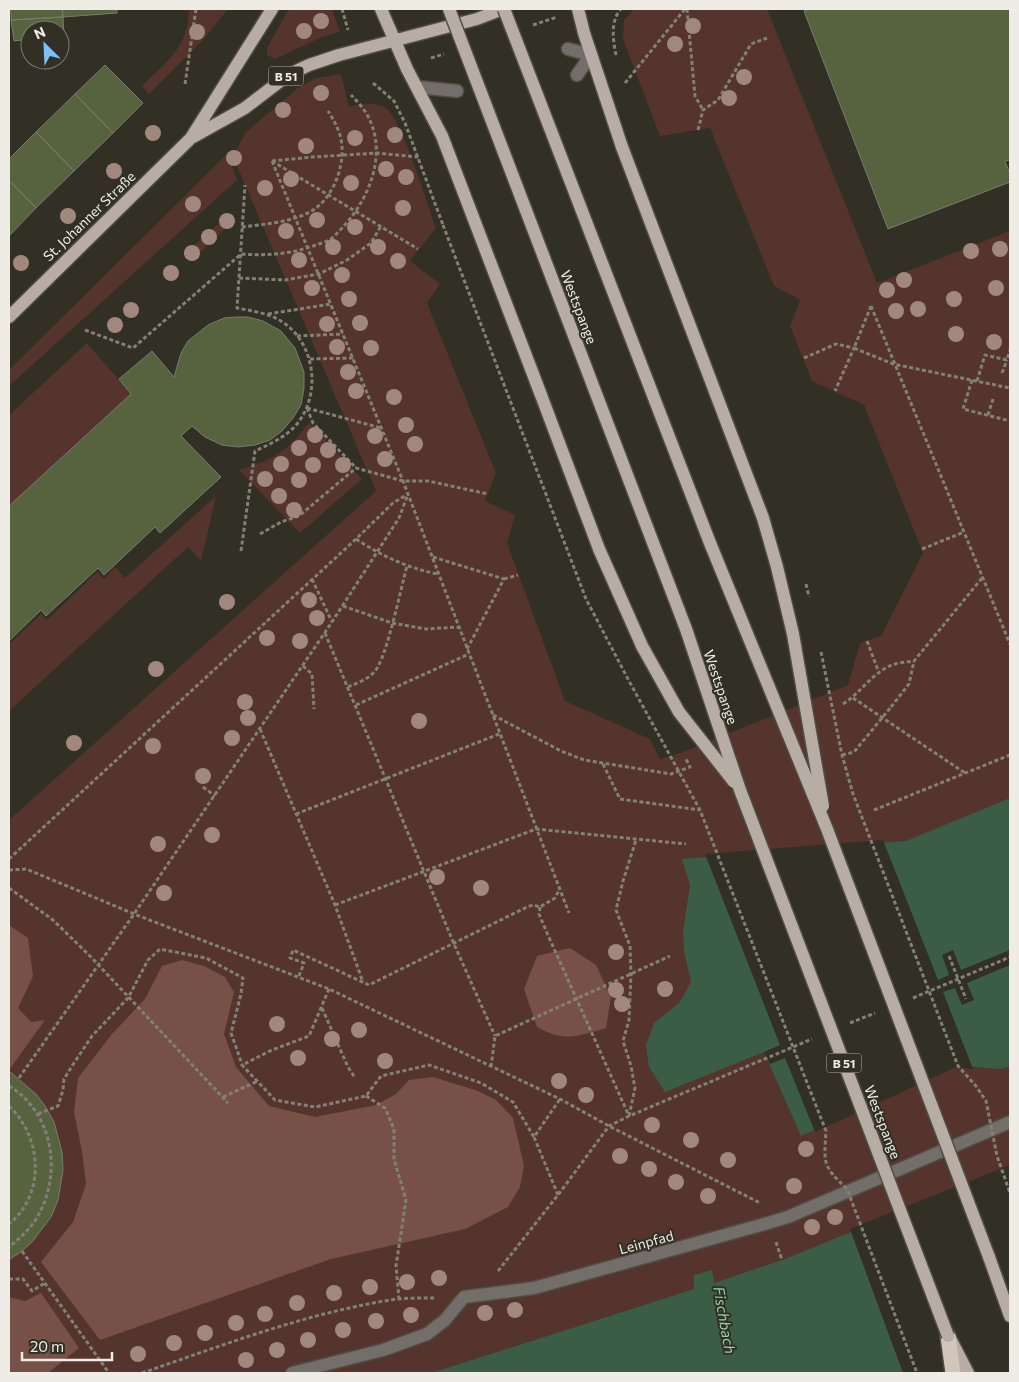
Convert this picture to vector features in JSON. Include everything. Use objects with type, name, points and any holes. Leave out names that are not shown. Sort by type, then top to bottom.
[{"type":"highway","points":[[948,1336],[953,1373]]},
{"type":"main road","name":"St. Johanner Straße","points":[[9,317],[191,138],[272,9]]},
{"type":"main road","points":[[381,9],[394,41],[442,136],[598,549],[642,646],[679,712],[740,790]]},
{"type":"main road","name":"Westspange","points":[[449,9],[686,629],[740,790],[948,1336],[968,1373]]},
{"type":"main road","name":"St. Johanner Straße","points":[[191,138],[246,108],[288,75],[308,65],[339,55],[477,19],[504,9]]},
{"type":"main road","points":[[504,9],[710,543],[827,828],[1010,1316]]},
{"type":"main road","points":[[578,9],[591,55],[622,147],[763,518],[793,634],[827,828]]},
{"type":"main road","points":[[989,1257],[1010,1294]]},
{"type":"lane","points":[[568,49],[591,55],[577,75]]},
{"type":"lane","points":[[417,87],[457,90]]},
{"type":"lane","name":"Leinpfad","points":[[464,1297],[534,1288],[788,1217],[1010,1122]]},
{"type":"lane","points":[[292,1373],[383,1350],[427,1334],[445,1320],[464,1297]]},
{"type":"path","points":[[185,84],[196,9]]},
{"type":"path","points":[[342,9],[349,31]]},
{"type":"path","points":[[617,57],[612,34],[617,13],[621,9]]},
{"type":"path","points":[[622,74],[625,83],[686,9]]},
{"type":"path","points":[[686,9],[695,96],[703,110]]},
{"type":"path","points":[[698,130],[703,110],[718,100],[751,44],[767,38]]},
{"type":"path","points":[[373,83],[394,101],[405,123],[586,598],[700,810],[826,1131],[825,1163],[832,1175],[847,1189],[917,1373]]},
{"type":"path","points":[[85,330],[133,348],[241,254],[274,254],[308,248],[330,239],[357,212],[368,192],[374,171],[376,153],[372,124],[363,107],[351,95]]},
{"type":"path","points":[[242,226],[295,218],[316,209],[329,195],[339,175],[342,155],[341,137],[328,111]]},
{"type":"path","points":[[272,161],[376,153],[418,157]]},
{"type":"path","points":[[272,161],[418,249]]},
{"type":"path","points":[[272,161],[403,481],[569,913]]},
{"type":"path","points":[[241,552],[255,451],[283,436],[297,424],[307,408],[312,388],[310,359],[297,336],[281,321],[268,314],[237,308],[245,185]]},
{"type":"path","points":[[239,278],[285,280],[319,274],[347,260],[371,243],[381,226]]},
{"type":"path","points":[[268,314],[331,304]]},
{"type":"path","points":[[835,391],[871,306],[893,364],[1010,644]]},
{"type":"path","points":[[297,336],[343,334]]},
{"type":"path","points":[[804,358],[836,344],[854,348],[893,364],[1010,388]]},
{"type":"path","points":[[1002,373],[1010,350]]},
{"type":"path","points":[[977,381],[985,355],[1007,360]]},
{"type":"path","points":[[310,359],[353,358]]},
{"type":"path","points":[[972,380],[963,408],[1010,421]]},
{"type":"path","points":[[988,415],[992,399]]},
{"type":"path","points":[[307,408],[381,428]]},
{"type":"path","points":[[307,408],[313,423],[356,468],[403,481],[428,481],[488,494]]},
{"type":"path","points":[[260,534],[282,522],[299,516],[356,468]]},
{"type":"path","points":[[9,859],[393,503],[408,494]]},
{"type":"path","points":[[19,1078],[134,914],[303,666],[378,553],[399,518],[408,494]]},
{"type":"path","points":[[922,549],[964,532]]},
{"type":"path","points":[[356,539],[378,553],[407,566],[439,574]]},
{"type":"path","points":[[432,557],[504,579],[518,575]]},
{"type":"path","points":[[348,687],[365,680],[376,671],[385,649],[407,566]]},
{"type":"path","points":[[842,755],[854,752],[909,684],[914,661],[982,578]]},
{"type":"path","points":[[312,579],[332,622]]},
{"type":"path","points":[[467,648],[504,579]]},
{"type":"path","points":[[805,580],[809,598]]},
{"type":"path","points":[[342,606],[392,623],[426,629],[459,627]]},
{"type":"path","points":[[325,632],[494,1036],[491,1067]]},
{"type":"path","points":[[867,641],[879,673]]},
{"type":"path","points":[[820,647],[842,755],[853,794],[958,1066],[976,1086],[986,1101],[997,1156],[1010,1193]]},
{"type":"path","points":[[356,706],[469,654]]},
{"type":"path","points":[[843,704],[853,698],[879,673],[894,664],[914,661]]},
{"type":"path","points":[[303,666],[312,674],[314,709]]},
{"type":"path","points":[[853,698],[966,773]]},
{"type":"path","points":[[492,715],[561,751],[584,760],[671,774],[690,767]]},
{"type":"path","points":[[260,730],[335,905],[363,982]]},
{"type":"path","points":[[296,814],[500,734]]},
{"type":"path","points":[[874,810],[1010,755]]},
{"type":"path","points":[[602,763],[620,799],[700,810]]},
{"type":"path","points":[[203,787],[215,796]]},
{"type":"path","points":[[335,905],[536,829],[686,844]]},
{"type":"path","points":[[629,1116],[635,1088],[631,1066],[623,1041],[629,1020],[630,946],[616,910],[636,840]]},
{"type":"path","points":[[9,870],[26,869],[134,914],[329,989],[560,1100],[788,1217]]},
{"type":"path","points":[[9,888],[53,920],[228,1103]]},
{"type":"path","points":[[299,976],[304,964],[290,958],[293,950],[369,985],[527,907],[533,905],[540,906],[555,898],[559,890]]},
{"type":"path","points":[[540,906],[539,914],[544,927],[629,1116]]},
{"type":"path","points":[[38,1114],[58,1106],[64,1090],[64,1080],[74,1063],[92,1036],[128,998],[148,960],[160,949],[206,958],[243,978],[241,994],[231,1032],[242,1065],[275,1100],[315,1107],[366,1096],[381,1076],[429,1065],[481,1083],[513,1102],[534,1137],[558,1195]]},
{"type":"path","points":[[494,1036],[670,956]]},
{"type":"path","points":[[948,956],[966,1000]]},
{"type":"path","points":[[907,1000],[1010,957]]},
{"type":"path","points":[[242,1065],[272,1050],[309,1036],[329,989]]},
{"type":"path","points":[[322,1007],[348,1067],[355,1078]]},
{"type":"path","points":[[479,1295],[558,1195],[609,1126],[767,1058]]},
{"type":"path","points":[[223,1097],[258,1081]]},
{"type":"path","points":[[9,1086],[27,1101],[38,1114],[46,1133],[51,1154],[51,1181],[45,1201],[35,1221],[9,1247]]},
{"type":"path","points":[[366,1096],[385,1108],[394,1129],[394,1159],[406,1200],[396,1266],[399,1299]]},
{"type":"path","points":[[534,1137],[560,1100]]},
{"type":"path","points":[[9,1106],[18,1114],[28,1130],[34,1148],[36,1167],[33,1186],[26,1204],[15,1220],[9,1224]]},
{"type":"path","points":[[775,1241],[782,1260]]},
{"type":"path","points":[[22,1251],[108,1373]]},
{"type":"path","points":[[9,1279],[23,1280],[32,1291],[45,1283]]},
{"type":"path","points":[[142,1373],[315,1316],[399,1299],[464,1297]]},
{"type":"shaded area","points":[[189,9],[228,9],[203,40],[149,94],[142,86],[181,44],[188,22]]},
{"type":"shaded area","points":[[289,9],[332,9],[340,32],[322,37],[275,59],[267,55],[267,48]]},
{"type":"shaded area","points":[[634,9],[767,9],[877,283],[1010,231],[1010,1167],[782,1260],[714,1284],[694,1275],[695,1289],[431,1373],[9,1373],[9,820],[376,491],[237,166],[237,149],[246,132],[298,88],[316,78],[341,74],[349,107],[363,104],[383,106],[393,117],[407,146],[436,228],[410,261],[440,284],[427,303],[496,473],[485,501],[515,515],[507,543],[565,701],[650,739],[660,759],[683,752],[848,685],[860,643],[881,636],[923,553],[864,405],[812,381],[790,326],[800,300],[774,286],[710,128],[660,136],[623,39],[624,20]]},
{"type":"shaded area","points":[[227,154],[237,180],[9,386],[9,370]]},
{"type":"shaded area","points":[[229,214],[234,220],[191,261],[185,254]]},
{"type":"shaded area","points":[[87,343],[131,394],[9,506],[9,415]]},
{"type":"shaded area","points":[[309,422],[362,479],[300,533],[239,470],[279,453],[302,432]]},
{"type":"shaded area","points":[[216,496],[201,561],[188,547],[9,711],[9,644],[41,614],[47,620],[97,572],[104,579],[115,567],[125,578]]},
{"type":"shaded area","points":[[9,925],[28,938],[33,976],[18,1008],[31,1022],[45,1020],[9,1070]]},
{"type":"shaded area","points":[[570,948],[596,965],[611,997],[606,1028],[579,1035],[564,1036],[547,1032],[537,1027],[524,989],[537,956]]},
{"type":"shaded area","points":[[182,960],[204,966],[225,977],[234,992],[224,1034],[236,1067],[269,1106],[315,1117],[376,1105],[396,1094],[409,1080],[433,1077],[478,1091],[496,1100],[513,1118],[524,1166],[520,1187],[508,1207],[465,1229],[331,1259],[100,1340],[41,1262],[73,1222],[86,1184],[74,1112],[78,1078],[112,1034],[145,999],[162,966]]},
{"type":"shaded area","points":[[41,1293],[79,1348],[48,1373],[9,1373],[9,1297],[25,1301]]},
{"type":"water","points":[[1010,798],[1010,1066],[1000,1069],[956,1065],[801,1136],[764,1052],[665,1092],[649,1067],[646,1045],[654,1023],[680,1002],[691,982],[684,951],[683,932],[690,885],[682,859],[906,841]]},
{"type":"water","name":"Fischbach","points":[[1010,1167],[1010,1373],[431,1373],[694,1289],[694,1275],[712,1270],[714,1283],[782,1260]]},
{"type":"pier","points":[[883,840],[938,980],[949,975],[942,955],[953,950],[961,970],[1010,950],[1010,965],[967,983],[974,1000],[962,1005],[955,988],[943,992],[973,1069],[956,1067],[815,1132],[785,1058],[770,1064],[764,1052],[780,1045],[705,854]]},
{"type":"pier","points":[[1010,1165],[1010,1373],[903,1373],[850,1229]]},
{"type":"building","points":[[11,9],[62,9],[63,17],[11,20]]},
{"type":"building","points":[[62,9],[117,9],[117,13],[63,17]]},
{"type":"building","points":[[811,9],[1010,9],[1010,160],[1005,161],[1010,174],[1010,182],[888,229],[804,11]]},
{"type":"building","points":[[63,17],[63,20],[20,20],[20,40],[14,41],[11,20]]},
{"type":"building","points":[[105,65],[143,103],[113,133],[75,94]]},
{"type":"building","points":[[75,94],[113,133],[74,171],[36,132]]},
{"type":"building","points":[[36,132],[74,171],[36,208],[9,180],[9,159]]},
{"type":"building","points":[[9,180],[36,208],[9,236]]},
{"type":"building","points":[[248,317],[263,321],[281,331],[295,348],[304,372],[304,388],[301,405],[293,418],[282,431],[270,440],[255,445],[238,447],[222,445],[205,437],[192,426],[181,436],[221,477],[160,533],[155,527],[104,575],[98,568],[46,616],[41,610],[9,641],[9,506],[131,394],[119,379],[152,351],[174,377],[181,353],[188,341],[208,325],[224,318]]},
{"type":"building","points":[[9,1071],[36,1094],[54,1122],[62,1152],[63,1170],[58,1200],[51,1217],[32,1242],[9,1260]]}]
